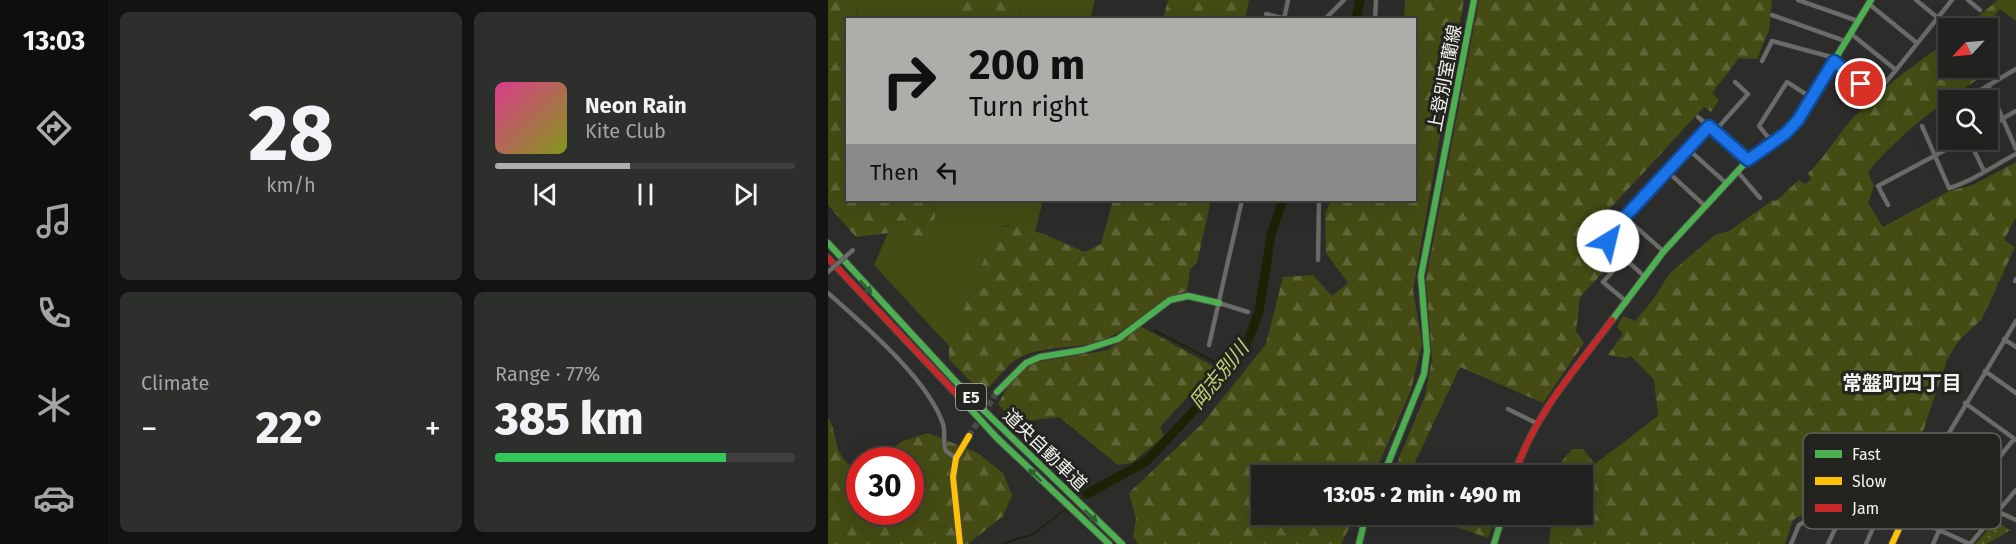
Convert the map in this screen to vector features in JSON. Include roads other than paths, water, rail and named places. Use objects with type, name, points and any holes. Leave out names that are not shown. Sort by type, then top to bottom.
[{"type":"main road","name":"上登別室蘭線","points":[[1388,465],[1414,404],[1424,374],[1427,351],[1421,276],[1474,0]]},
{"type":"main road","points":[[1518,465],[1523,448],[1536,423],[1664,252],[1748,160],[1798,120],[1869,1]]},
{"type":"main road","name":"道央自動車道","points":[[828,243],[917,342],[1003,430],[1122,544]]},
{"type":"main road","name":"道央自動車道","points":[[828,258],[997,438],[1108,544]]},
{"type":"main road","points":[[997,392],[1011,373],[1036,356],[1108,344],[1121,338],[1171,299],[1182,296],[1219,303]]},
{"type":"main road","points":[[960,544],[953,477],[956,458],[969,436]]},
{"type":"main road","points":[[1359,544],[1363,525]]},
{"type":"main road","points":[[1494,544],[1500,525]]},
{"type":"main road","points":[[1892,544],[1898,529]]},
{"type":"street","points":[[1284,18],[1288,0]]},
{"type":"street","points":[[1326,18],[1344,0]]},
{"type":"street","points":[[1375,18],[1376,0]]},
{"type":"street","points":[[1798,0],[1858,21]]},
{"type":"street","points":[[1916,0],[1938,18]]},
{"type":"street","points":[[1762,61],[1772,41],[1835,59],[1875,95],[1952,0]]},
{"type":"street","points":[[1968,0],[1980,10]]},
{"type":"street","points":[[1869,1],[1917,43]]},
{"type":"street","points":[[1266,14],[1280,18]]},
{"type":"street","points":[[1772,15],[1845,41]]},
{"type":"street","points":[[1851,33],[1896,70]]},
{"type":"street","points":[[1980,90],[2016,69]]},
{"type":"street","points":[[1715,131],[1748,94],[1735,82]]},
{"type":"street","points":[[1773,142],[1759,126],[1786,82],[1812,98]]},
{"type":"street","points":[[1988,85],[2016,149]]},
{"type":"street","points":[[1998,121],[2016,111]]},
{"type":"street","points":[[1698,117],[1748,160]]},
{"type":"street","points":[[1645,277],[1612,247],[1608,236],[1709,126]]},
{"type":"street","points":[[1922,126],[1949,188],[1971,182],[1984,171],[2016,154]]},
{"type":"street","points":[[1688,149],[1726,183]]},
{"type":"street","points":[[1888,206],[1878,186],[1945,150]]},
{"type":"street","points":[[1974,150],[1984,171]]},
{"type":"street","points":[[1667,171],[1705,206]]},
{"type":"street","points":[[1737,171],[1760,198]]},
{"type":"street","points":[[1209,345],[1242,201]]},
{"type":"street","points":[[1318,260],[1319,201]]},
{"type":"street","points":[[1626,218],[1664,252]]},
{"type":"street","points":[[828,272],[853,250]]},
{"type":"street","points":[[1624,259],[1604,282],[1627,302]]},
{"type":"street","points":[[828,293],[886,347],[923,391],[944,425],[946,451],[956,458]]},
{"type":"street","points":[[1219,303],[1248,312]]},
{"type":"street","points":[[1948,433],[2016,321]]},
{"type":"street","points":[[2004,339],[2016,347]]},
{"type":"street","points":[[1985,371],[2016,393]]},
{"type":"street","points":[[1965,403],[2015,440],[2001,457]]},
{"type":"street","points":[[1508,409],[1536,423]]},
{"type":"street","points":[[2001,508],[2016,490]]},
{"type":"street","points":[[2001,513],[2016,520]]},
{"type":"street","points":[[1791,544],[1799,525],[1803,522]]},
{"type":"street","points":[[1828,544],[1835,529]]},
{"type":"street","points":[[1866,544],[1873,529]]},
{"type":"street","points":[[1935,529],[1970,544],[1983,529]]},
{"type":"street","points":[[1933,544],[1939,531]]},
{"type":"waterway","name":"岡志別川","points":[[1356,18],[1360,0]]},
{"type":"waterway","name":"岡志別川","points":[[1087,494],[1147,461],[1212,391],[1245,348],[1259,312],[1271,235],[1283,201]]},
{"type":"waterway","points":[[1154,330],[1219,364]]},
{"type":"waterway","name":"岡志別川","points":[[1079,500],[1087,494]]},
{"type":"waterway","name":"岡志別川","points":[[1002,544],[1033,534],[1066,509]]},
{"type":"tunnel","points":[[969,436],[997,392]]},
{"type":"district","name":"常盤町四丁目","points":[[1902,383]]}]
